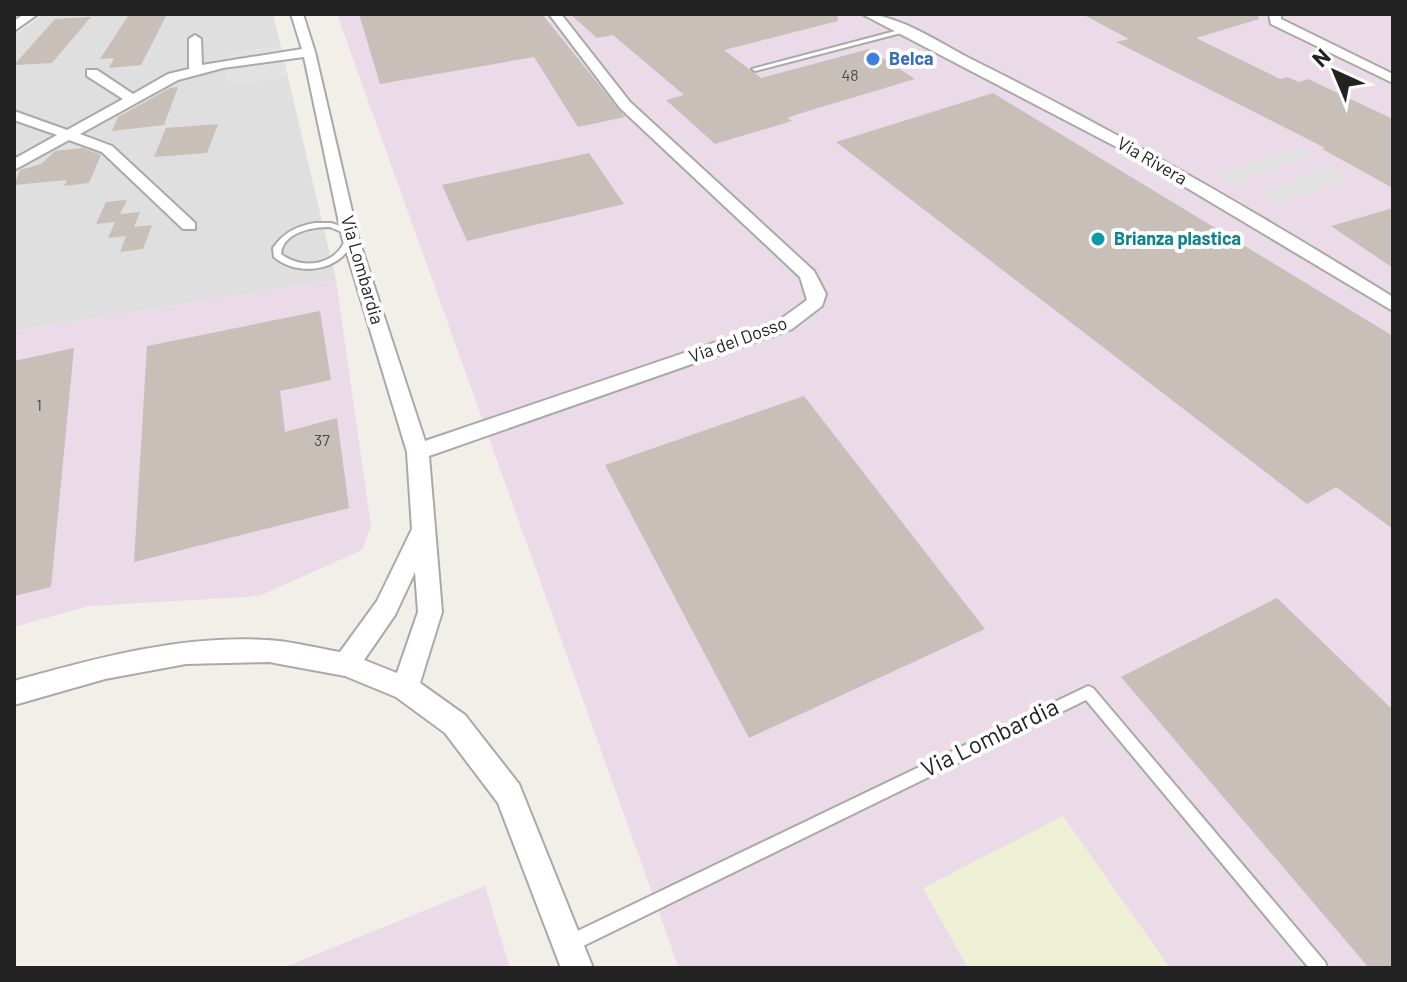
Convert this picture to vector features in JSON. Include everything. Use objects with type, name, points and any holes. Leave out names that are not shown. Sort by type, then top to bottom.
[{"type":"street","points":[[14,27],[32,14]]},
{"type":"street","name":"Via Lombardia","points":[[297,14],[309,52],[350,237],[418,452],[430,612],[405,688]]},
{"type":"street","name":"Via del Dosso","points":[[418,452],[785,325],[816,302],[817,294],[808,275],[625,105],[555,14]]},
{"type":"street","name":"Via Rivera","points":[[868,14],[1121,143],[1316,255],[1393,305]]},
{"type":"street","points":[[1275,14],[1275,21],[1393,79]]},
{"type":"street","points":[[195,39],[196,69]]},
{"type":"street","points":[[14,165],[173,77],[223,64],[309,52]]},
{"type":"street","points":[[92,73],[132,99]]},
{"type":"street","points":[[14,115],[107,149],[189,226]]},
{"type":"street","points":[[346,665],[386,608],[425,526]]},
{"type":"street","name":"Via Lombardia","points":[[14,693],[105,667],[186,653],[269,651],[346,665],[405,688],[455,724],[509,794],[572,956]]},
{"type":"lane","points":[[755,69],[903,31]]},
{"type":"lane","points":[[308,226],[340,227],[350,237],[346,251],[314,266],[290,265],[277,255],[281,242],[308,226]]},
{"type":"lane","name":"Via Lombardia","points":[[572,956],[1088,692],[1319,968]]},
{"type":"shaded area","points":[[44,14],[273,14],[336,280],[14,331],[14,35]]},
{"type":"shaded area","points":[[337,14],[1393,14],[1393,968],[679,968]]},
{"type":"shaded area","points":[[281,46],[288,77],[225,86],[227,53]]},
{"type":"shaded area","points":[[1294,147],[1311,156],[1232,184],[1215,174]]},
{"type":"shaded area","points":[[1328,166],[1348,177],[1278,205],[1258,193]]},
{"type":"shaded area","points":[[336,280],[371,526],[362,550],[259,596],[89,606],[14,627],[14,331]]},
{"type":"shaded area","points":[[485,886],[510,968],[282,968]]},
{"type":"green space","points":[[1063,816],[1170,968],[968,968],[923,888]]},
{"type":"building","points":[[167,14],[141,65],[109,68],[114,58],[100,59],[128,16]]},
{"type":"building","points":[[359,14],[542,14],[625,117],[578,127],[534,57],[380,84]]},
{"type":"building","points":[[570,14],[837,14],[838,21],[724,50],[761,78],[869,49],[915,79],[808,111],[787,118],[792,121],[715,144],[666,100],[684,95],[613,35],[597,38]]},
{"type":"building","points":[[1082,14],[1258,14],[1259,19],[1196,38],[1280,79],[1287,77],[1299,82],[1308,79],[1393,119],[1393,188],[1322,149],[1325,148],[1116,42],[1129,39]]},
{"type":"building","points":[[91,17],[52,63],[14,65],[55,19]]},
{"type":"building","points":[[178,87],[164,125],[112,131],[118,117],[170,88]]},
{"type":"building","name":"Brianza plastica","points":[[993,93],[1393,336],[1393,529],[1336,487],[1307,504],[836,142]]},
{"type":"building","points":[[218,124],[207,153],[154,157],[166,128]]},
{"type":"building","points":[[83,148],[101,155],[89,183],[64,186],[67,180],[14,185],[20,170],[41,164],[55,151]]},
{"type":"building","points":[[589,153],[624,204],[467,241],[442,185]]},
{"type":"building","points":[[127,200],[120,214],[140,212],[134,227],[152,225],[143,249],[120,252],[126,236],[108,238],[115,222],[96,224],[106,202]]},
{"type":"building","points":[[1393,208],[1393,268],[1331,226]]},
{"type":"building","points":[[320,311],[331,380],[280,391],[285,432],[337,418],[349,508],[134,562],[147,346]]},
{"type":"building","points":[[74,348],[51,587],[14,596],[14,361]]},
{"type":"building","points":[[804,396],[985,629],[749,738],[605,465]]},
{"type":"building","points":[[1277,598],[1393,710],[1393,968],[1369,968],[1121,677]]},
{"type":"place","name":"Belca","points":[[873,59]]},
{"type":"place","name":"Brianza plastica","points":[[1098,239]]}]
